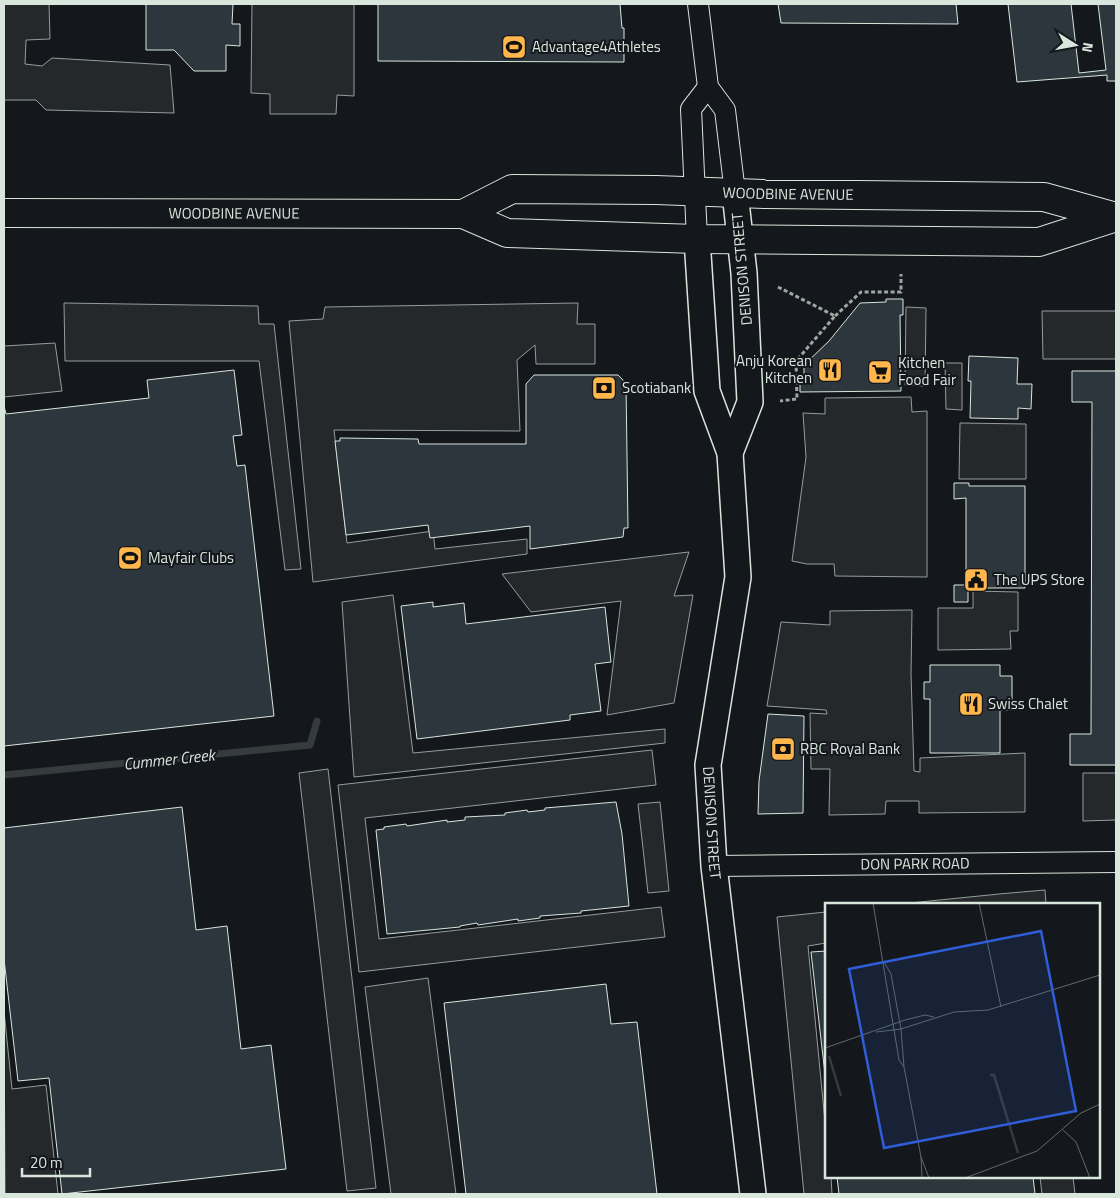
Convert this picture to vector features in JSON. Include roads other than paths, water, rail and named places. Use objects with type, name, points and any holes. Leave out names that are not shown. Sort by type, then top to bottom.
[{"type":"main road","name":"WOODBINE AVENUE","points":[[463,214],[512,189],[1044,197],[1116,217]]},
{"type":"main road","name":"WOODBINE AVENUE","points":[[4,214],[463,214],[507,233],[741,240],[1039,242],[1116,217]]},
{"type":"street","name":"DENISON STREET","points":[[698,4],[708,86],[726,110],[744,273],[750,402],[730,453]]},
{"type":"street","name":"DENISON STREET","points":[[708,86],[691,109],[697,239],[707,391],[730,453],[738,577],[708,765],[714,866],[754,1194]]},
{"type":"street","name":"DON PARK ROAD","points":[[714,866],[1116,862]]},
{"type":"waterway","name":"Cummer Creek","points":[[4,775],[310,745],[317,721]]},
{"type":"place","name":"Advantage4Athletes","points":[[514,47]]},
{"type":"place","name":"Anju Korean Kitchen","points":[[830,370]]},
{"type":"place","name":"Kitchen Food Fair","points":[[880,372]]},
{"type":"place","name":"Scotiabank","points":[[604,388]]},
{"type":"place","name":"Mayfair Clubs","points":[[130,558]]},
{"type":"place","name":"The UPS Store","points":[[976,580]]},
{"type":"place","name":"Swiss Chalet","points":[[971,704]]},
{"type":"place","name":"RBC Royal Bank","points":[[783,749]]}]
